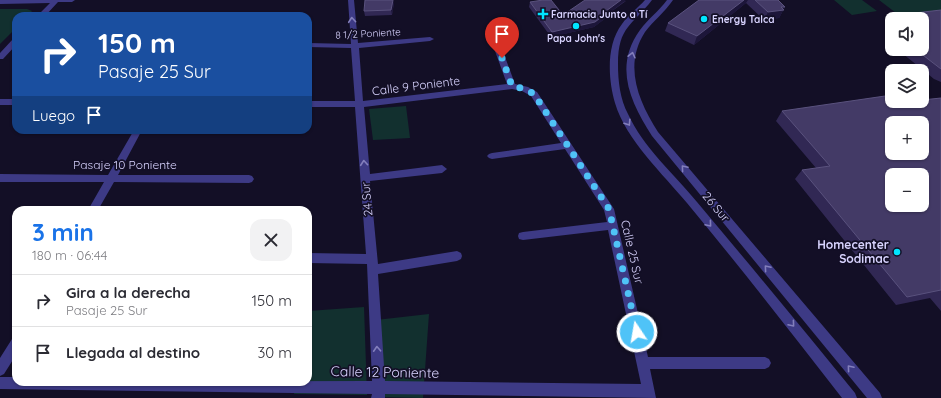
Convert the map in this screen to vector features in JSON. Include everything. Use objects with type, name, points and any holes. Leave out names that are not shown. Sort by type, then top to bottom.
[{"type":"street","points":[[45,12],[57,0]]},
{"type":"street","points":[[0,2],[72,0]]},
{"type":"street","name":"24 Sur","points":[[351,0],[372,265],[379,393]]},
{"type":"street","name":"26 Sur","points":[[649,0],[625,25],[617,41],[614,65],[619,103],[624,115],[650,152],[810,345],[850,398]]},
{"type":"street","name":"26 Sur","points":[[670,0],[640,34],[632,53],[630,69],[632,87],[641,113],[655,134],[875,398]]},
{"type":"street","points":[[491,29],[512,86]]},
{"type":"street","name":"8 1/2 Poniente","points":[[312,45],[354,46],[430,39]]},
{"type":"street","points":[[0,57],[12,45]]},
{"type":"street","name":"Calle 9 Poniente","points":[[312,104],[359,104],[512,86],[525,89]]},
{"type":"street","name":"Calle 25 Sur","points":[[525,89],[534,94],[609,209],[650,395]]},
{"type":"street","points":[[0,102],[12,102]]},
{"type":"street","points":[[619,103],[635,113],[641,113]]},
{"type":"street","points":[[95,206],[136,134]]},
{"type":"street","points":[[492,156],[567,145]]},
{"type":"street","points":[[365,178],[442,169]]},
{"type":"street","name":"Pasaje 10 Poniente","points":[[0,178],[249,179]]},
{"type":"street","points":[[523,236],[613,225]]},
{"type":"street","points":[[312,258],[372,265],[456,256]]},
{"type":"street","points":[[0,370],[12,350]]},
{"type":"street","points":[[643,363],[765,363]]},
{"type":"street","name":"Calle 12 Poniente","points":[[0,382],[12,382]]},
{"type":"street","name":"Calle 12 Poniente","points":[[210,386],[379,393],[650,395]]},
{"type":"green space","points":[[834,0],[862,0],[877,11],[852,15]]},
{"type":"green space","points":[[879,0],[941,0],[941,16],[929,17],[929,12],[895,12]]},
{"type":"green space","points":[[0,9],[27,9],[32,11],[12,12],[12,32],[0,44]]},
{"type":"green space","points":[[406,106],[410,138],[373,140],[369,109]]},
{"type":"green space","points":[[364,307],[367,395],[294,394],[295,386],[312,386],[312,311]]},
{"type":"green space","points":[[429,314],[423,398],[379,397],[376,320]]},
{"type":"building","points":[[365,0],[393,0],[391,10],[364,11]]},
{"type":"building","points":[[551,0],[563,15],[585,0],[621,0],[606,11],[608,12],[595,22],[552,32],[530,2]]},
{"type":"building","name":"Energy Talca","points":[[699,0],[744,0],[697,36],[668,23]]},
{"type":"building","points":[[755,0],[778,0],[785,7],[781,7],[784,10],[768,12]]},
{"type":"building","points":[[941,10],[941,69],[924,56],[929,56],[929,12],[923,12]]},
{"type":"building","name":"Homecenter Sodimac","points":[[885,96],[885,108],[929,108],[929,99],[941,98],[941,290],[907,297],[802,170],[830,166],[782,111]]},
{"type":"place","name":"Farmacia Junto a Tí","points":[[543,14]]},
{"type":"place","name":"Energy Talca","points":[[704,19]]},
{"type":"place","name":"Papa John's","points":[[576,26]]},
{"type":"place","name":"Homecenter Sodimac","points":[[897,252]]},
{"type":"route","points":[[502,58],[512,86],[525,89],[534,94],[609,209],[637,332]]}]
